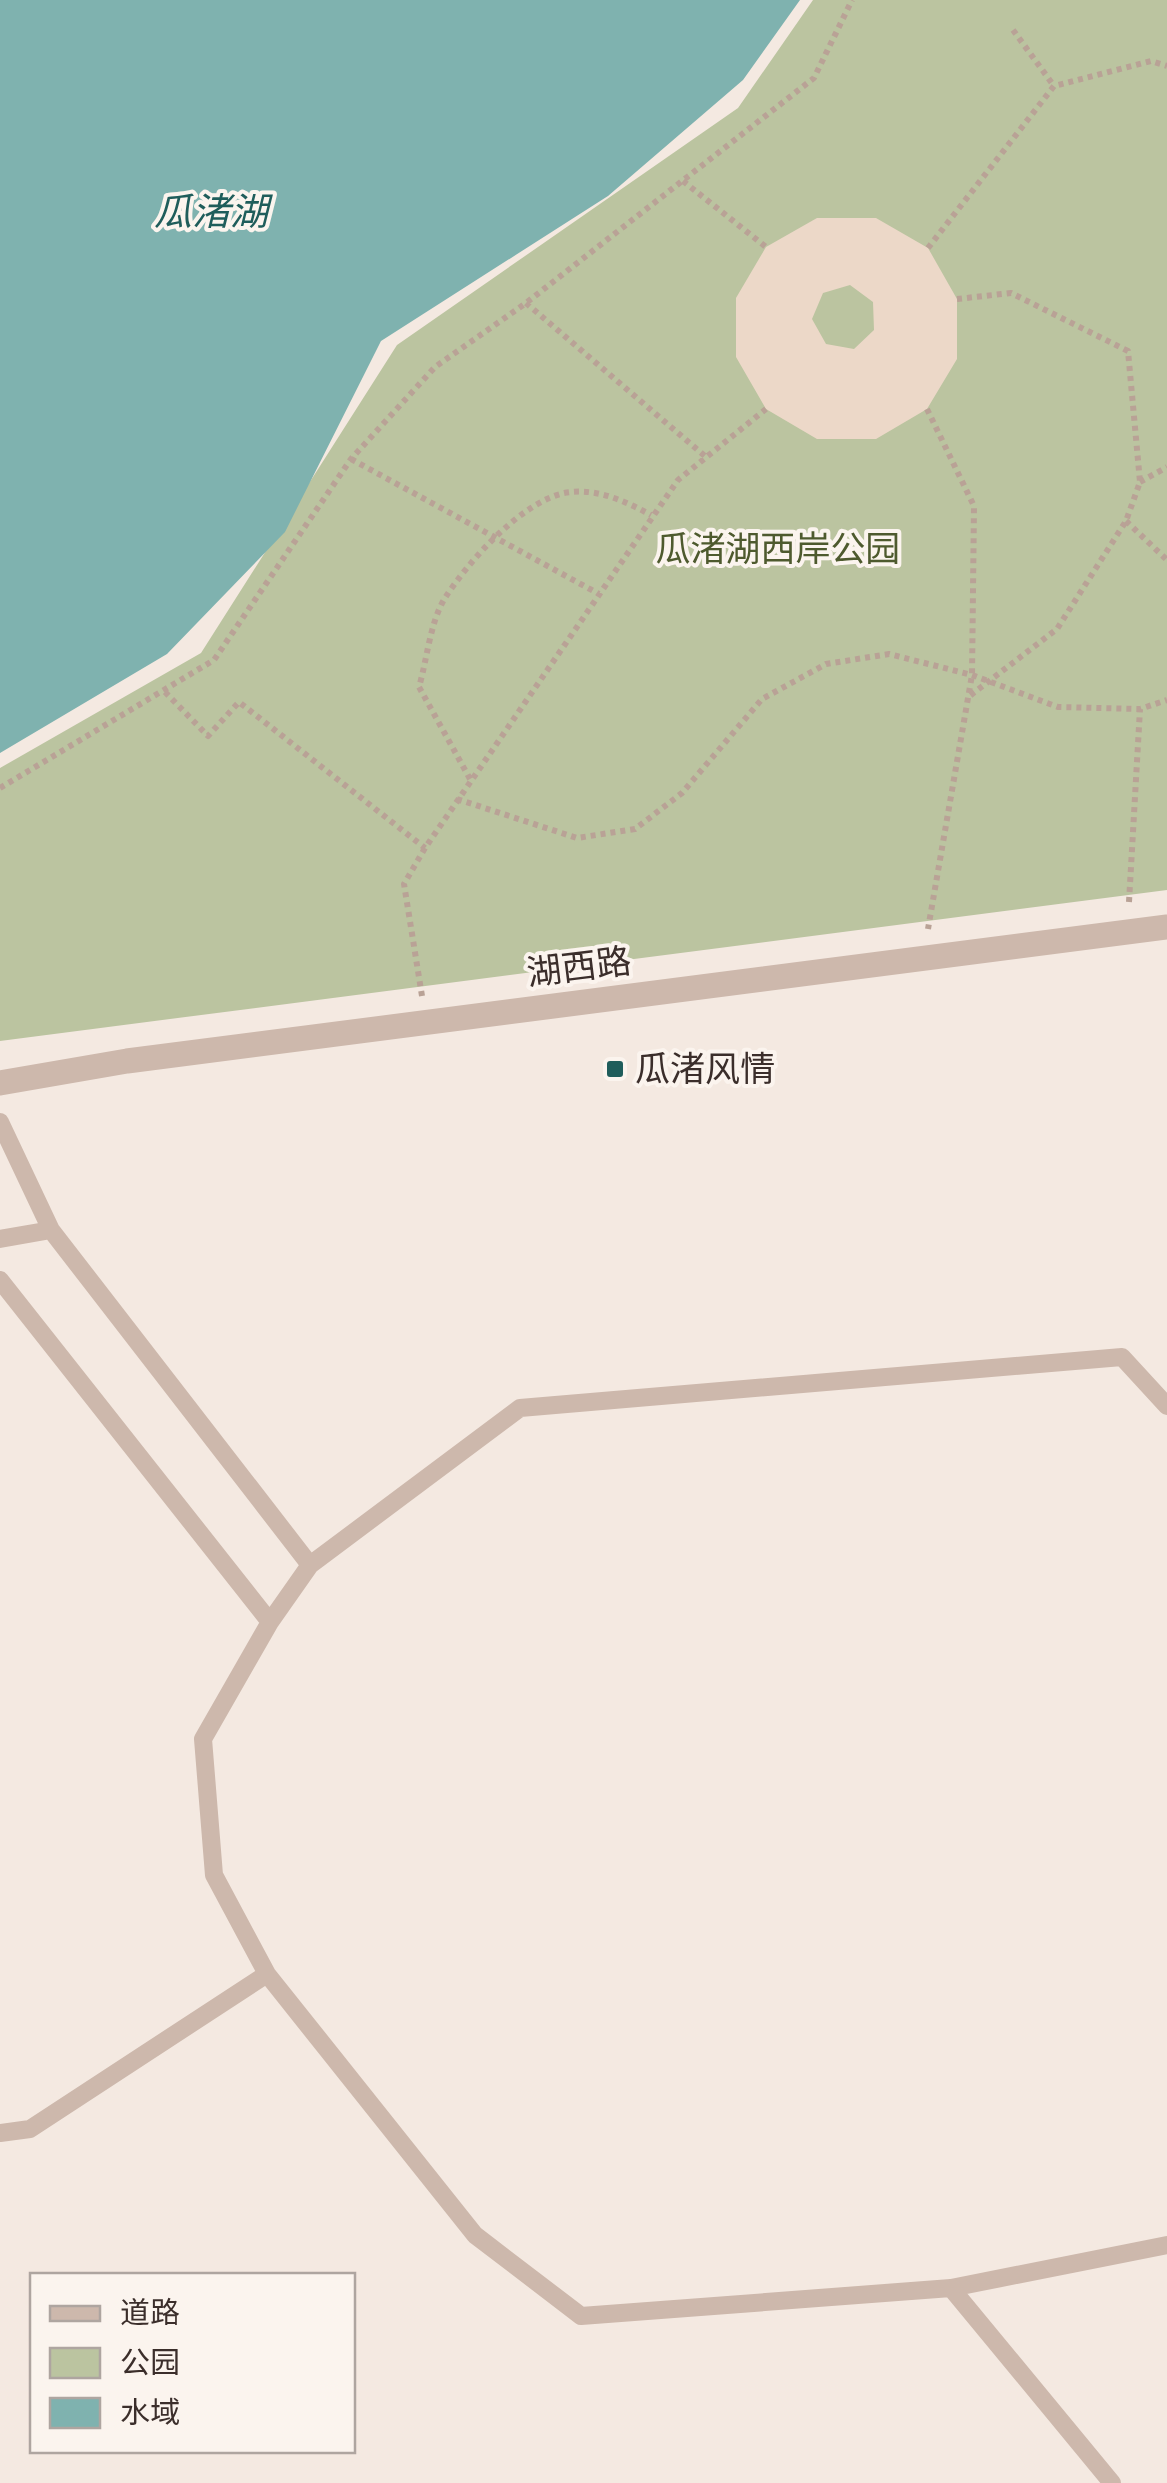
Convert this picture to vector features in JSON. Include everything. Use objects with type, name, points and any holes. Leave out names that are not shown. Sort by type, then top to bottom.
[{"type":"street","name":"湖西路","points":[[0,1083],[128,1061],[1167,927]]},
{"type":"lane","points":[[0,1122],[51,1230],[310,1565]]},
{"type":"lane","points":[[0,1239],[51,1230]]},
{"type":"lane","points":[[0,1280],[270,1622]]},
{"type":"lane","points":[[1167,1406],[1122,1357],[520,1408],[310,1565],[270,1622],[203,1739],[214,1876],[268,1974],[475,2235],[581,2316],[951,2288],[1167,2245]]},
{"type":"lane","points":[[0,2134],[30,2130],[268,1974]]},
{"type":"lane","points":[[951,2288],[1112,2483]]},
{"type":"path","points":[[0,788],[214,660],[351,459],[435,367],[526,303],[814,78],[852,0]]},
{"type":"path","points":[[1013,30],[1054,86]]},
{"type":"path","points":[[928,248],[1054,86],[1151,61],[1167,66]]},
{"type":"path","points":[[683,181],[766,247]]},
{"type":"path","points":[[957,299],[1011,293],[1128,352],[1140,482],[1126,521],[1057,630],[967,698]]},
{"type":"path","points":[[526,303],[706,457]]},
{"type":"path","points":[[426,1022],[404,884],[470,779],[651,515],[678,480],[766,409]]},
{"type":"path","points":[[924,958],[972,675],[974,506],[928,410]]},
{"type":"path","points":[[351,459],[492,540],[599,594]]},
{"type":"path","points":[[1140,482],[1167,467]]},
{"type":"path","points":[[470,779],[419,687],[443,601],[492,540],[520,516],[564,493],[615,496],[651,515]]},
{"type":"path","points":[[1126,521],[1167,560]]},
{"type":"path","points":[[457,799],[576,838],[634,829],[682,793],[762,698],[826,664],[889,654],[972,675],[1058,707],[1140,708],[1167,700]]},
{"type":"path","points":[[164,692],[208,736],[239,702],[425,848]]},
{"type":"path","points":[[1126,932],[1140,708]]},
{"type":"green space","name":"瓜渚湖西岸公园","points":[[813,0],[1167,0],[1167,890],[0,1041],[0,768],[201,653],[397,345],[738,108]]},
{"type":"shaded area","points":[[817,218],[876,218],[928,248],[957,299],[957,359],[927,409],[876,439],[817,439],[766,409],[736,357],[736,298],[766,247]],"holes":[[[850,285],[873,302],[874,330],[854,349],[826,344],[812,319],[823,293]]]},
{"type":"water","name":"瓜渚湖","points":[[0,0],[800,0],[743,80],[608,196],[381,341],[285,532],[167,654],[0,753]]},
{"type":"place","name":"瓜渚风情","points":[[615,1069]]}]
